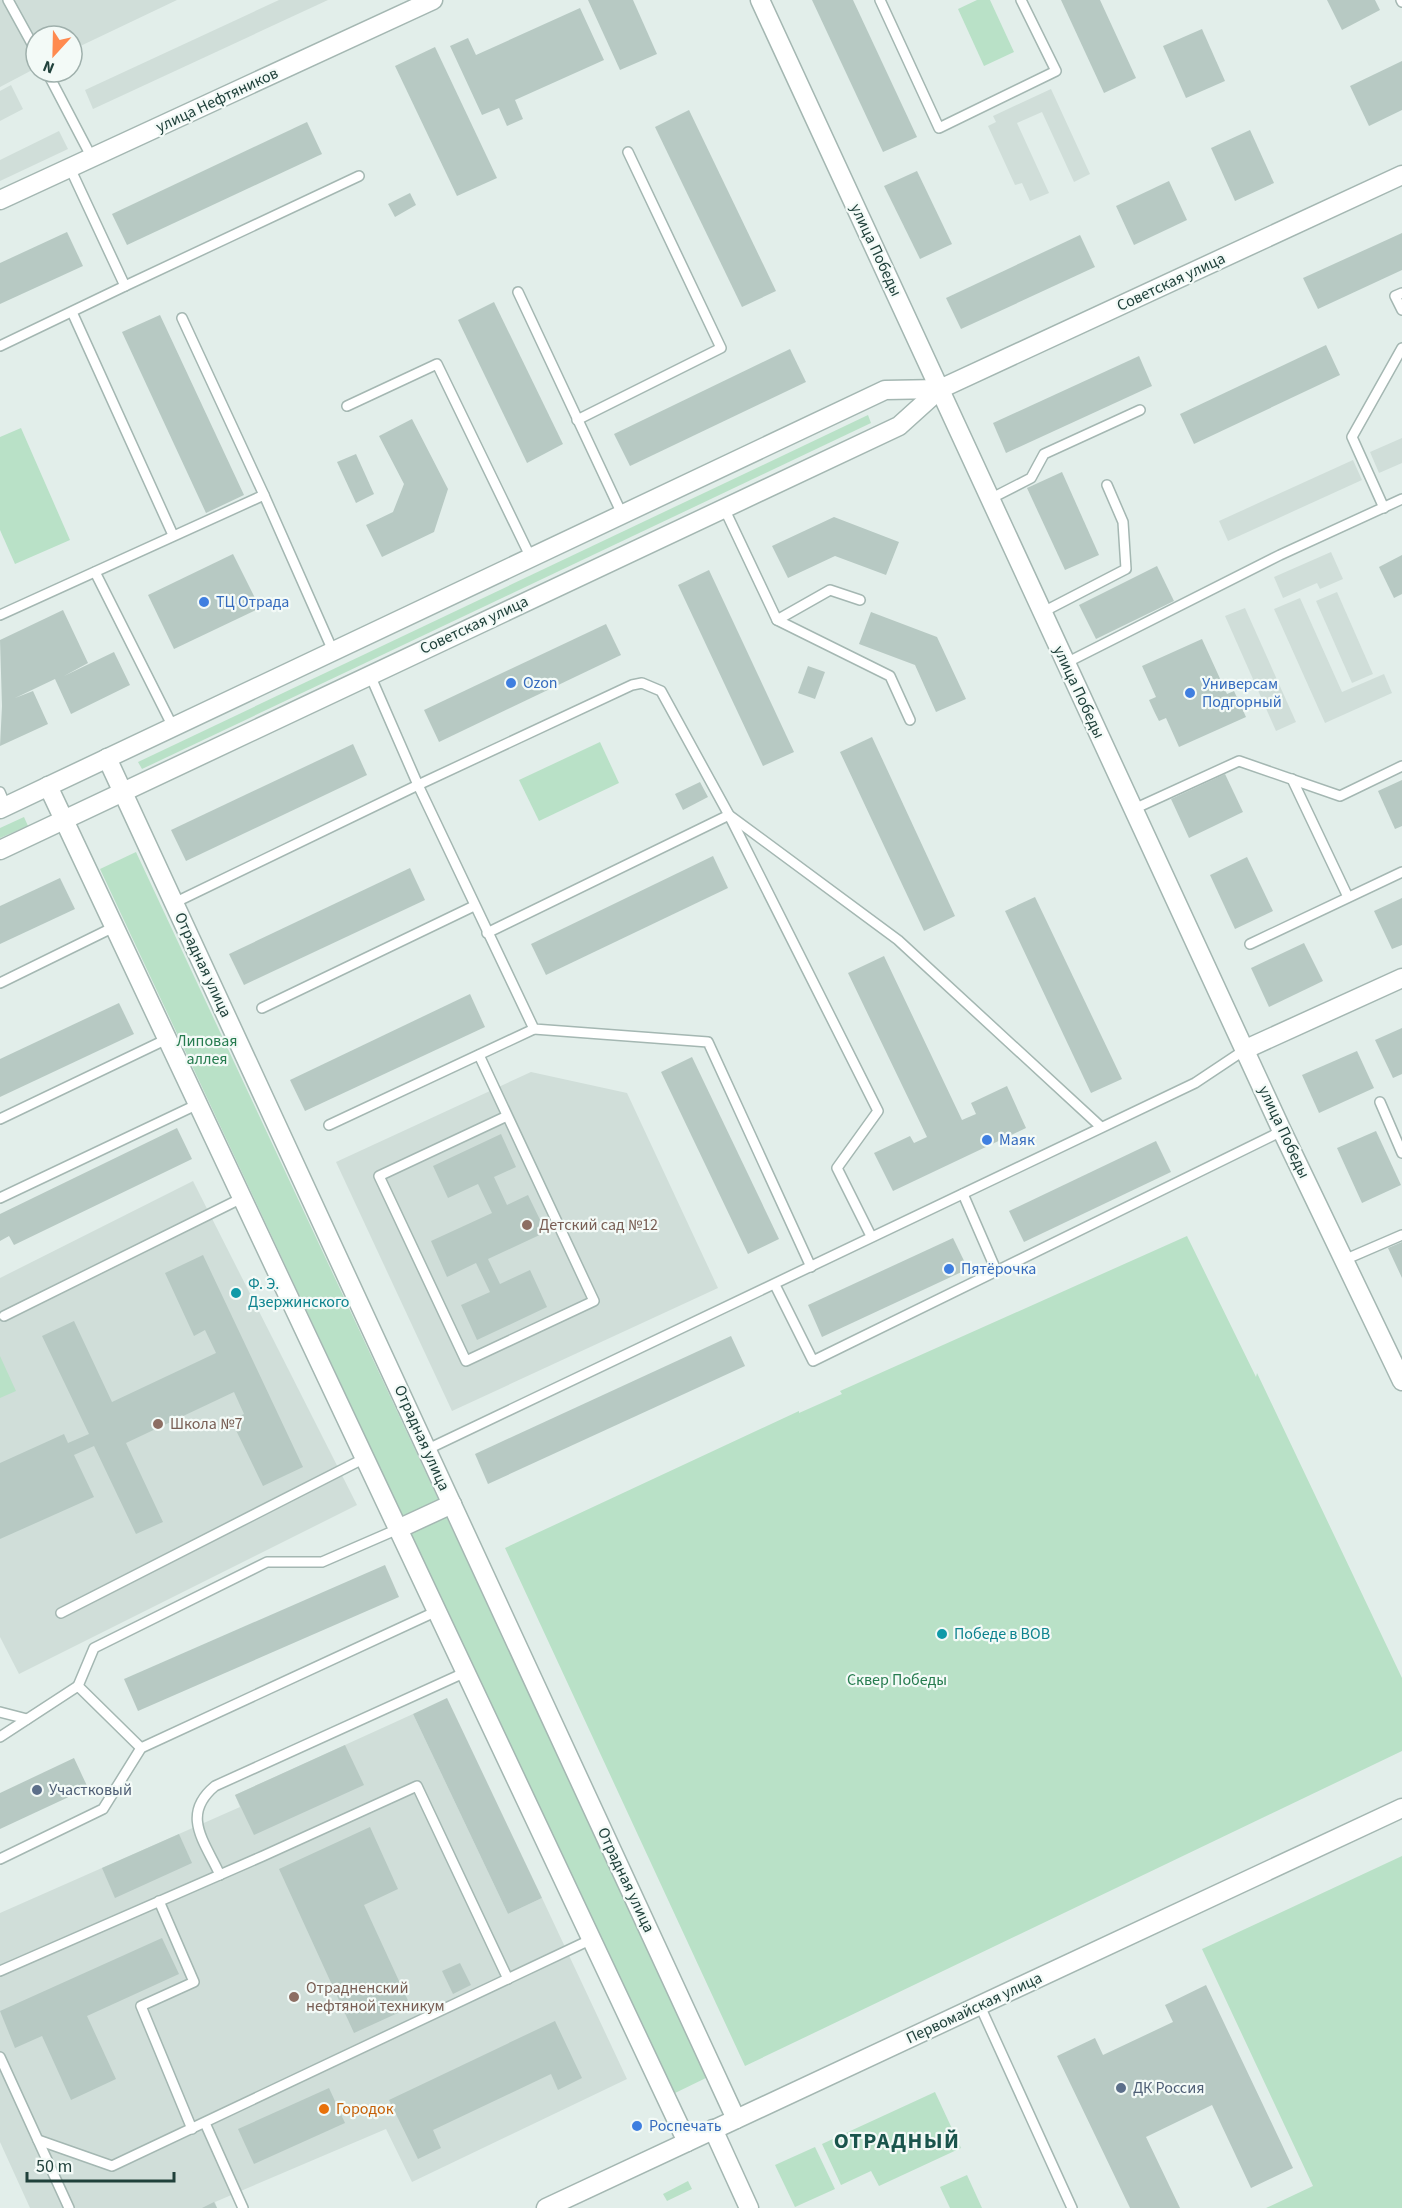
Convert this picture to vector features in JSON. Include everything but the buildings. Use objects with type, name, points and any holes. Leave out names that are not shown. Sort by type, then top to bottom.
[{"type":"street","name":"улица Нефтяников","points":[[0,200],[434,0]]},
{"type":"street","name":"улица Победы","points":[[760,0],[1282,1131],[1402,1382]]},
{"type":"street","name":"Советская улица","points":[[0,850],[899,426],[940,389],[1402,175]]},
{"type":"street","name":"Советская улица","points":[[2,802],[48,786],[885,390],[940,389]]},
{"type":"street","name":"Отрадная улица","points":[[107,758],[736,2119]]},
{"type":"street","points":[[48,786],[196,1105],[687,2142]]},
{"type":"street","points":[[1246,1049],[1402,978]]},
{"type":"street","points":[[398,1529],[452,1504]]},
{"type":"street","name":"Первомайская улица","points":[[546,2208],[1402,1808]]},
{"type":"street","points":[[713,2129],[749,2208]]},
{"type":"lane","points":[[8,0],[24,29]]},
{"type":"lane","points":[[880,0],[939,128],[1056,71],[1022,0]]},
{"type":"lane","points":[[53,84],[92,158]]},
{"type":"lane","points":[[578,420],[721,348],[628,152]]},
{"type":"lane","points":[[70,168],[125,286]]},
{"type":"lane","points":[[0,346],[359,176]]},
{"type":"lane","points":[[518,292],[622,514]]},
{"type":"lane","points":[[1402,293],[1395,296],[1402,310]]},
{"type":"lane","points":[[72,312],[173,536]]},
{"type":"lane","points":[[182,318],[333,651]]},
{"type":"lane","points":[[1384,508],[1352,437],[1402,348]]},
{"type":"lane","points":[[346,406],[437,364],[531,558]]},
{"type":"lane","points":[[990,499],[1031,478],[1044,454],[1140,410]]},
{"type":"lane","points":[[1043,612],[1126,569],[1123,522],[1107,485]]},
{"type":"lane","points":[[0,615],[264,495]]},
{"type":"lane","points":[[1066,663],[1280,555],[1402,499]]},
{"type":"lane","points":[[724,508],[777,620],[890,676],[910,720]]},
{"type":"lane","points":[[95,572],[173,727]]},
{"type":"lane","points":[[777,620],[830,590],[860,600]]},
{"type":"lane","points":[[370,675],[474,906],[534,1029]]},
{"type":"lane","points":[[174,903],[418,785],[632,686],[642,683],[661,691],[729,815],[878,1111],[837,1168],[871,1236]]},
{"type":"lane","points":[[1134,809],[1239,761],[1340,796],[1402,766]]},
{"type":"lane","points":[[1292,779],[1348,897]]},
{"type":"lane","points":[[487,933],[729,815]]},
{"type":"lane","points":[[729,815],[898,940],[1101,1127]]},
{"type":"lane","points":[[1250,944],[1402,872]]},
{"type":"lane","points":[[262,1008],[474,906]]},
{"type":"lane","points":[[0,983],[114,927]]},
{"type":"lane","points":[[329,1125],[534,1029],[708,1042],[811,1267]]},
{"type":"lane","points":[[0,1119],[167,1039]]},
{"type":"lane","points":[[428,1449],[775,1286],[871,1236],[1195,1083],[1246,1049]]},
{"type":"lane","points":[[478,1055],[507,1116],[594,1300],[466,1361],[379,1176],[507,1116]]},
{"type":"lane","points":[[1380,1102],[1402,1153]]},
{"type":"lane","points":[[0,1198],[196,1105]]},
{"type":"lane","points":[[775,1286],[813,1361],[1282,1131]]},
{"type":"lane","points":[[963,1194],[996,1270]]},
{"type":"lane","points":[[4,1316],[242,1198]]},
{"type":"lane","points":[[1344,1260],[1402,1235]]},
{"type":"lane","points":[[61,1613],[365,1458]]},
{"type":"lane","points":[[0,1737],[78,1686],[94,1648],[267,1562],[322,1562],[398,1529]]},
{"type":"lane","points":[[0,1859],[103,1809],[141,1748],[437,1611]]},
{"type":"lane","points":[[220,1875],[196,1818],[201,1800],[215,1786],[466,1672]]},
{"type":"lane","points":[[78,1686],[141,1748]]},
{"type":"lane","points":[[0,1712],[27,1719]]},
{"type":"lane","points":[[0,1971],[417,1786],[508,1979]]},
{"type":"lane","points":[[159,1901],[194,1982],[141,2006],[192,2129]]},
{"type":"lane","points":[[38,2140],[112,2166],[592,1939]]},
{"type":"lane","points":[[980,2006],[1072,2208]]},
{"type":"lane","points":[[0,2057],[69,2208]]},
{"type":"lane","points":[[205,2123],[243,2208]]},
{"type":"shaded area","points":[[0,0],[177,0],[84,44],[84,24],[24,24],[24,74],[0,87]]},
{"type":"shaded area","points":[[279,0],[328,0],[93,109],[85,90]]},
{"type":"shaded area","points":[[11,85],[23,109],[0,121],[0,91]]},
{"type":"shaded area","points":[[1051,89],[1090,174],[1074,182],[1042,112],[1017,123],[1049,193],[1030,201],[1022,183],[1015,185],[988,126],[996,122],[993,116]]},
{"type":"shaded area","points":[[59,131],[68,149],[0,181],[0,160]]},
{"type":"shaded area","points":[[1402,438],[1402,463],[1379,473],[1370,452]]},
{"type":"shaded area","points":[[1353,460],[1362,480],[1228,541],[1219,521]]},
{"type":"shaded area","points":[[1331,552],[1343,579],[1320,589],[1317,583],[1283,598],[1274,577]]},
{"type":"shaded area","points":[[1337,592],[1373,674],[1352,683],[1316,601]]},
{"type":"shaded area","points":[[1300,598],[1342,692],[1384,674],[1392,693],[1325,723],[1274,609]]},
{"type":"shaded area","points":[[1245,608],[1296,722],[1276,731],[1225,616]]},
{"type":"shaded area","name":"Детский сад №12","points":[[531,1072],[627,1093],[718,1288],[452,1411],[336,1162]]},
{"type":"shaded area","name":"Школа №7","points":[[193,1181],[357,1505],[19,1674],[0,1637],[0,1278]]},
{"type":"shaded area","name":"Отрадненский нефтяной техникум","points":[[413,1714],[508,1914],[542,1898],[627,2079],[412,2182],[386,2129],[215,2202],[217,2208],[30,2208],[0,2142],[0,1913],[240,1807],[235,1795]]},
{"type":"green space","points":[[977,0],[990,0],[1014,52],[984,66],[958,9]]},
{"type":"green space","points":[[868,415],[871,423],[142,769],[138,762]]},
{"type":"green space","points":[[21,428],[70,540],[15,564],[0,530],[0,437]]},
{"type":"green space","points":[[600,742],[619,783],[539,821],[519,780]]},
{"type":"green space","points":[[24,817],[28,826],[0,838],[0,828]]},
{"type":"green space","name":"Липовая аллея","points":[[136,852],[708,2077],[673,2094],[100,869]]},
{"type":"green space","name":"Сквер Победы","points":[[1187,1236],[1256,1377],[1257,1373],[1402,1678],[1402,1751],[745,2066],[505,1548],[799,1411],[799,1413],[842,1394],[840,1391]]},
{"type":"green space","points":[[0,1356],[16,1391],[0,1398]]},
{"type":"green space","points":[[1402,1856],[1402,2208],[1266,2208],[1313,2186],[1202,1949]]},
{"type":"green space","points":[[935,2092],[961,2148],[879,2186],[871,2171],[841,2185],[822,2144]]},
{"type":"green space","points":[[815,2147],[835,2189],[795,2207],[775,2165]]},
{"type":"green space","points":[[967,2175],[982,2208],[950,2208],[940,2187]]},
{"type":"green space","points":[[688,2181],[692,2189],[667,2201],[663,2194]]},
{"type":"place","name":"ТЦ Отрада","points":[[204,602]]},
{"type":"place","name":"Ozon","points":[[511,683]]},
{"type":"place","name":"Универсам Подгорный","points":[[1190,693]]},
{"type":"place","name":"Маяк","points":[[987,1140]]},
{"type":"place","name":"Детский сад №12","points":[[527,1225]]},
{"type":"place","name":"Пятёрочка","points":[[949,1269]]},
{"type":"place","name":"Ф. Э. Дзержинского","points":[[236,1293]]},
{"type":"place","name":"Школа №7","points":[[158,1424]]},
{"type":"place","name":"Победе в ВОВ","points":[[942,1634]]},
{"type":"place","name":"Участковый","points":[[37,1790]]},
{"type":"place","name":"Отрадненский нефтяной техникум","points":[[294,1997]]},
{"type":"place","name":"ДК Россия","points":[[1121,2088]]},
{"type":"place","name":"Городок","points":[[324,2109]]},
{"type":"place","name":"Роспечать","points":[[637,2126]]},
{"type":"district","name":"ОТРАДНЫЙ","points":[[897,2141]]}]
